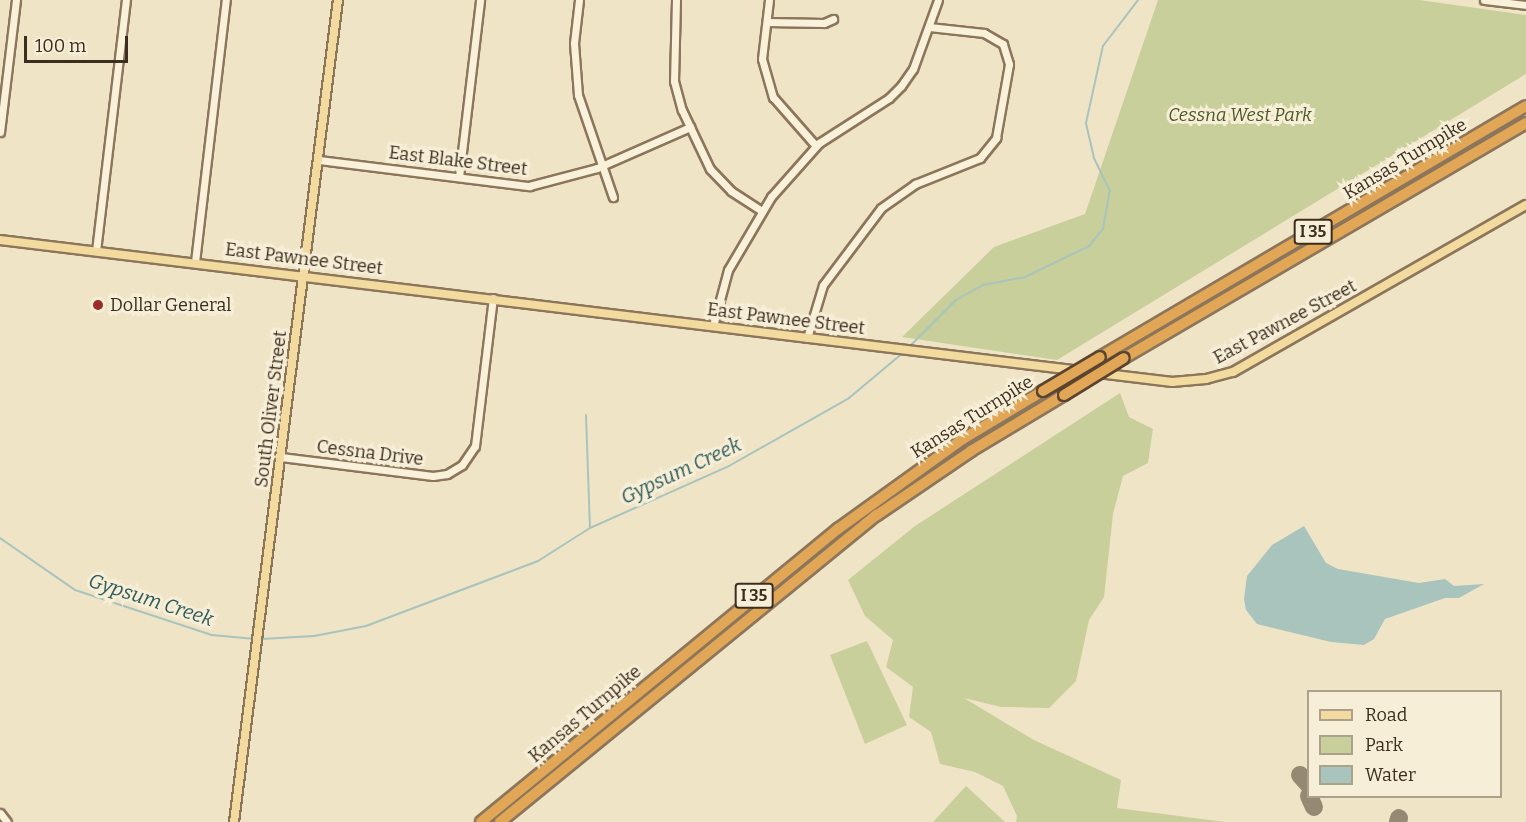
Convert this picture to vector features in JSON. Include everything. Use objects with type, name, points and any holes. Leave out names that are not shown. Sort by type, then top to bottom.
[{"type":"highway","name":"Kansas Turnpike","points":[[481,822],[838,529],[963,439],[1526,106]]},
{"type":"highway","name":"Kansas Turnpike","points":[[500,822],[878,515],[971,451],[1124,358],[1526,123]]},
{"type":"main road","name":"South Oliver Street","points":[[234,822],[338,0]]},
{"type":"main road","name":"East Pawnee Street","points":[[0,240],[305,274],[1156,382],[1219,376],[1283,345],[1526,205]]},
{"type":"street","points":[[0,132],[16,0]]},
{"type":"street","points":[[96,251],[126,0]]},
{"type":"street","points":[[195,262],[226,0]]},
{"type":"street","points":[[459,177],[480,0]]},
{"type":"street","points":[[579,0],[574,43],[578,95],[613,197]]},
{"type":"street","points":[[676,0],[674,81],[690,127],[710,169],[731,190],[762,211]]},
{"type":"street","points":[[769,0],[762,59],[773,97],[816,146]]},
{"type":"street","points":[[713,326],[728,270],[762,211],[795,166],[816,146],[901,86],[914,69],[938,0]]},
{"type":"street","points":[[1484,0],[1526,5]]},
{"type":"street","points":[[767,22],[824,23],[832,19]]},
{"type":"street","points":[[807,339],[823,285],[881,208],[915,184],[980,158],[996,138],[1009,64],[1003,44],[984,33],[929,27]]},
{"type":"street","name":"East Blake Street","points":[[319,160],[529,186],[601,166],[690,127]]},
{"type":"street","name":"Cessna Drive","points":[[281,457],[433,476],[453,470],[471,455],[475,446],[494,298]]},
{"type":"street","points":[[0,813],[7,822]]},
{"type":"green space","name":"Cessna West Park","points":[[1158,0],[1419,0],[1526,15],[1526,74],[1057,360],[902,337],[994,247],[1085,214]]},
{"type":"green space","points":[[1120,393],[1129,417],[1153,429],[1148,463],[1123,476],[1113,514],[1104,597],[1089,620],[1076,681],[1049,708],[1001,707],[964,698],[1034,740],[1121,780],[1117,808],[1225,822],[1016,822],[1017,816],[1003,786],[975,772],[940,764],[931,732],[909,717],[913,687],[886,667],[893,640],[865,616],[848,580],[915,526]]},
{"type":"green space","points":[[867,641],[907,725],[865,744],[830,655]]},
{"type":"green space","points":[[966,786],[1005,822],[933,822]]},
{"type":"water","points":[[1304,526],[1326,563],[1338,569],[1419,583],[1445,579],[1454,586],[1484,584],[1459,598],[1445,598],[1385,619],[1374,639],[1364,645],[1331,642],[1257,624],[1246,610],[1244,599],[1247,576],[1272,545]]},
{"type":"waterway","name":"Gypsum Creek","points":[[910,346],[956,300],[983,285],[1025,277],[1089,246],[1103,229],[1110,191],[1094,158],[1086,123],[1103,46],[1138,0]]},
{"type":"waterway","name":"Gypsum Creek","points":[[261,639],[314,636],[366,626],[538,561],[590,528],[729,466],[849,398],[904,352]]},
{"type":"waterway","points":[[586,415],[590,528]]},
{"type":"waterway","name":"Gypsum Creek","points":[[0,538],[75,590],[212,635],[255,639]]},
{"type":"taxiway","points":[[1300,775],[1307,783]]},
{"type":"taxiway","points":[[1310,798],[1314,807]]},
{"type":"taxiway","points":[[1398,822],[1399,818]]},
{"type":"place","name":"Dollar General","points":[[98,305]]}]
